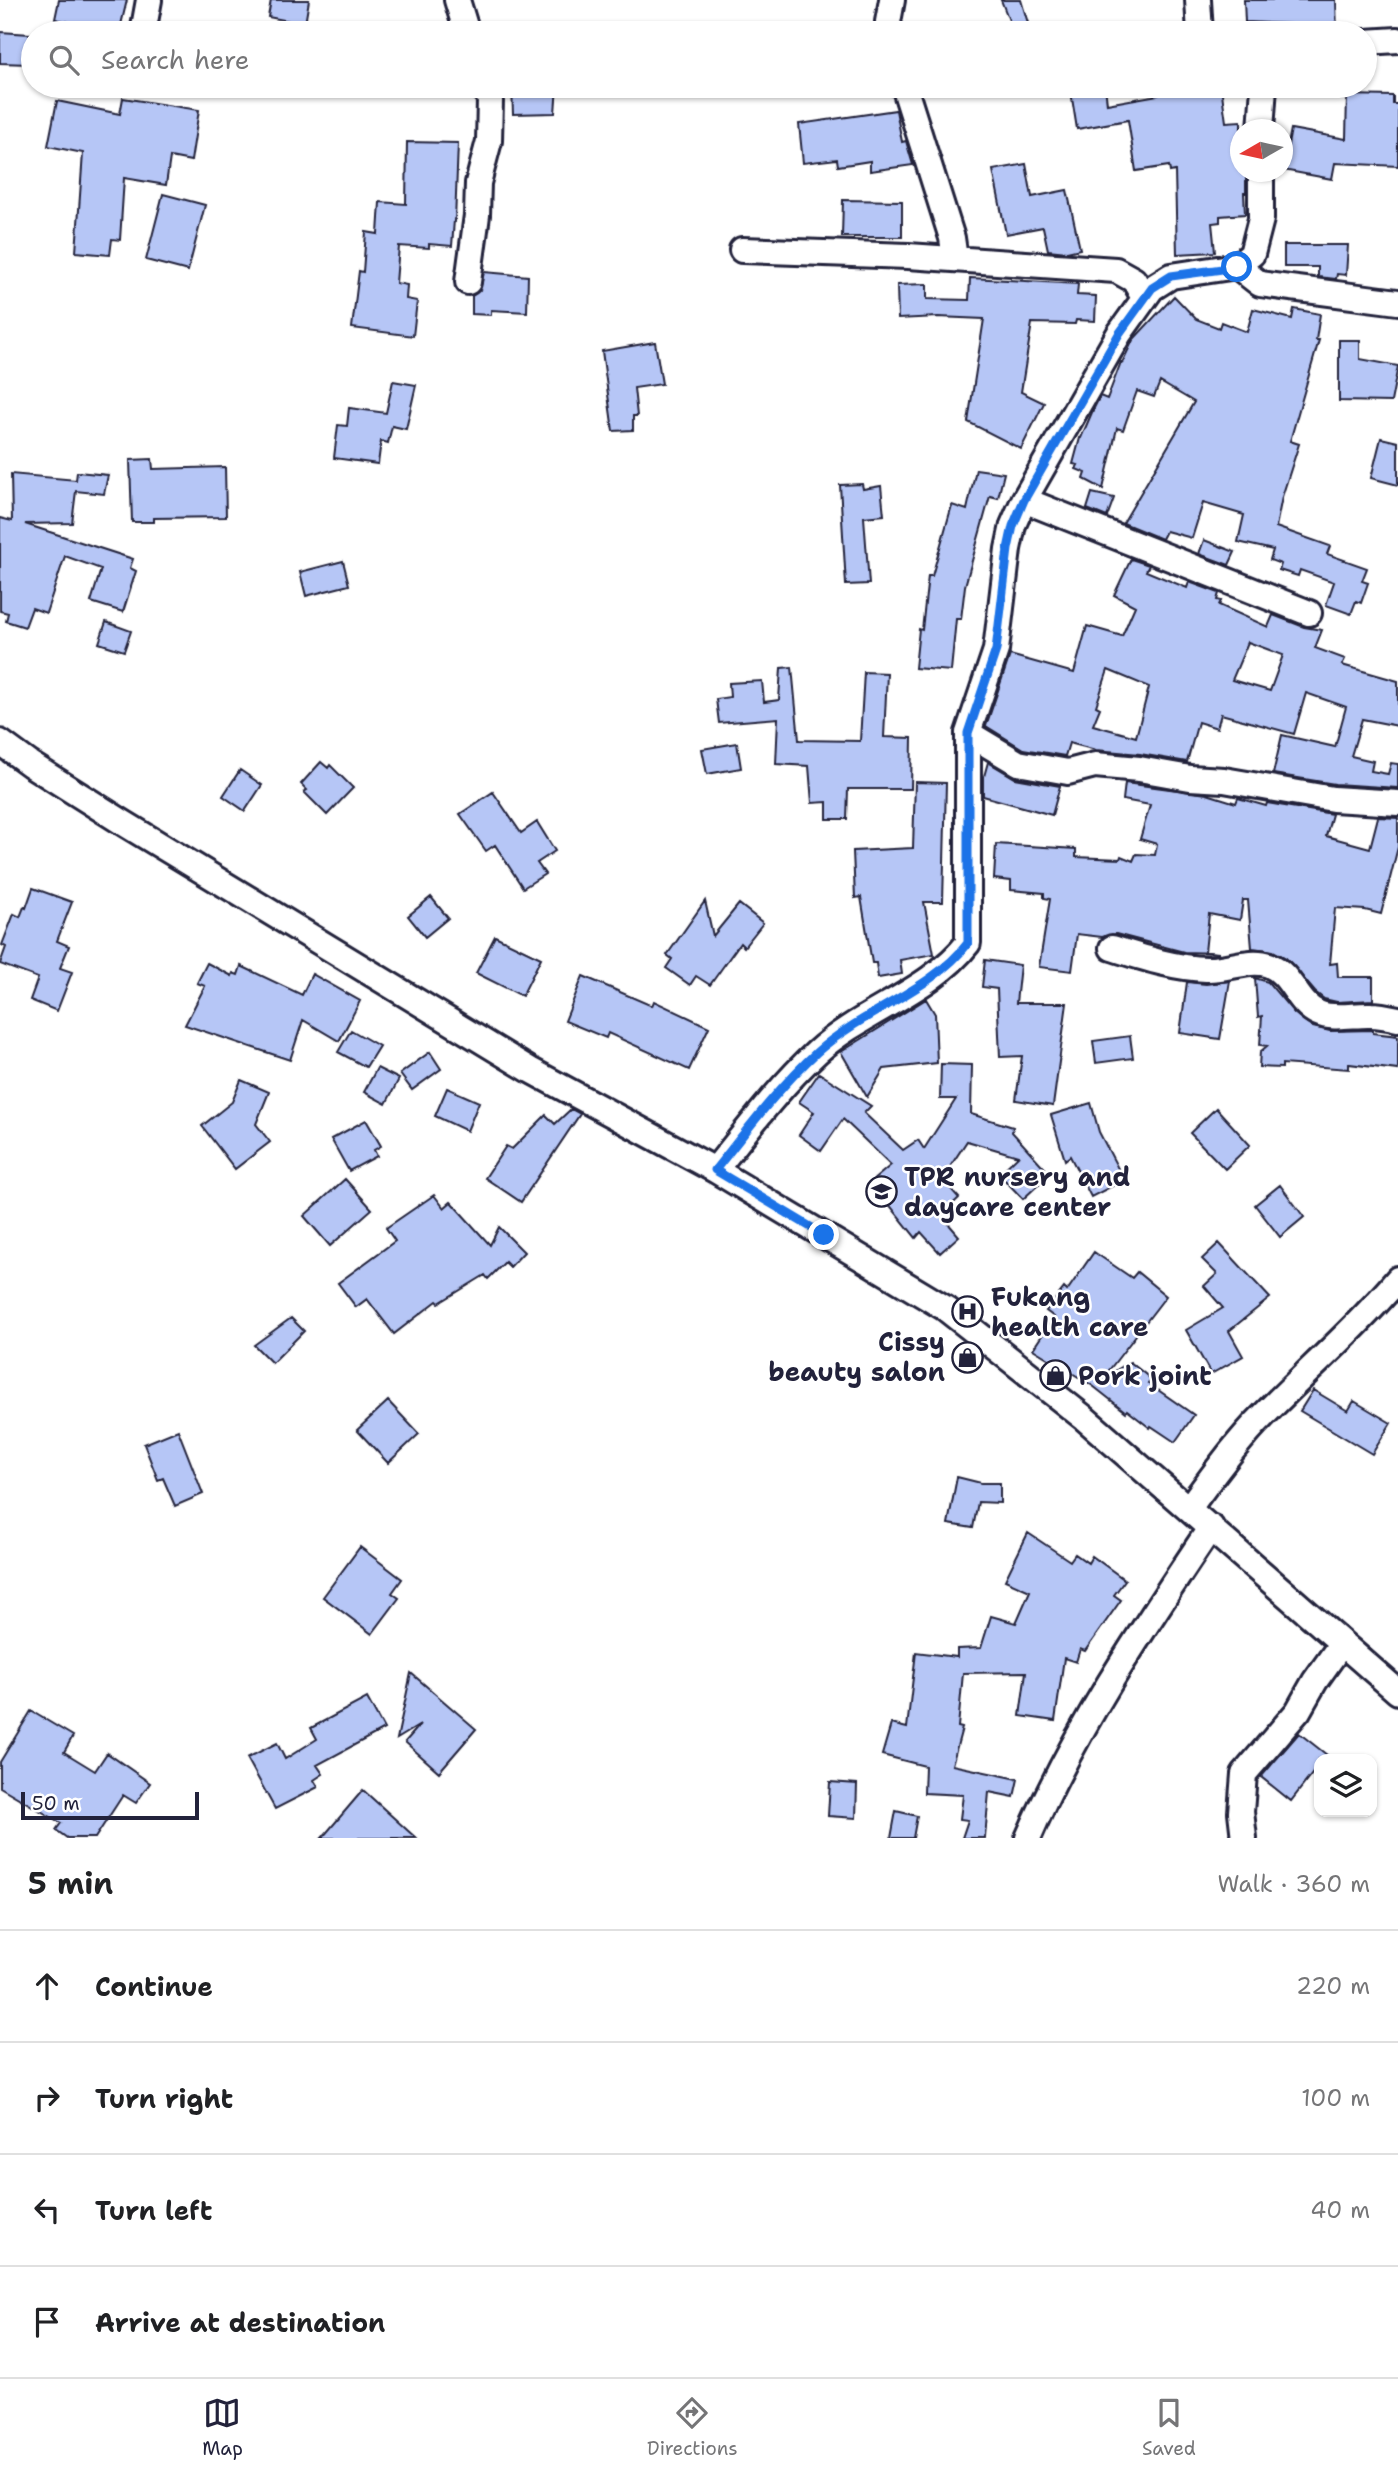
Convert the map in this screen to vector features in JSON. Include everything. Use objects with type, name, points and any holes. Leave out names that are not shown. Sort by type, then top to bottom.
[{"type":"street","points":[[145,21],[149,0]]},
{"type":"street","points":[[457,0],[463,21]]},
{"type":"street","points":[[888,21],[892,0]]},
{"type":"street","points":[[1198,0],[1199,21]]},
{"type":"street","points":[[1377,41],[1398,40]]},
{"type":"street","points":[[468,282],[477,215],[478,183],[489,141],[489,98]]},
{"type":"street","points":[[908,98],[952,238],[955,259]]},
{"type":"street","points":[[1262,119],[1263,98]]},
{"type":"street","points":[[715,1170],[817,1052],[864,1017],[957,958],[968,943],[968,733],[996,650],[1013,526],[1024,500],[1119,334],[1152,288],[1171,276],[1237,267],[1255,247],[1261,219],[1261,182]]},
{"type":"street","points":[[742,250],[955,259],[1116,270],[1135,280],[1144,298]]},
{"type":"street","points":[[1237,267],[1260,285],[1398,302]]},
{"type":"street","points":[[1024,500],[1309,613]]},
{"type":"street","points":[[968,733],[1018,763],[1068,772],[1095,765],[1139,769],[1333,799],[1398,803]]},
{"type":"street","points":[[0,742],[122,822],[530,1070],[715,1170],[945,1308],[1083,1417],[1398,1692]]},
{"type":"street","points":[[1112,948],[1148,959],[1206,969],[1268,964],[1282,972],[1304,1002],[1318,1014],[1398,1018]]},
{"type":"street","points":[[1189,1508],[1256,1423],[1378,1303],[1398,1279]]},
{"type":"street","points":[[1028,1838],[1052,1786],[1114,1672],[1211,1527]]},
{"type":"street","points":[[1244,1838],[1241,1812],[1244,1774],[1298,1711],[1342,1643]]},
{"type":"building","points":[[59,0],[127,0],[122,21],[55,19]]},
{"type":"building","points":[[271,0],[309,0],[306,21],[268,17]]},
{"type":"building","points":[[1001,0],[1021,0],[1027,21],[1009,21]]},
{"type":"building","points":[[1244,0],[1336,0],[1337,21],[1245,21]]},
{"type":"building","points":[[0,32],[21,33],[21,64],[0,63]]},
{"type":"building","points":[[1393,96],[1393,104],[1398,104],[1398,166],[1335,163],[1332,179],[1293,172],[1293,129],[1346,139],[1347,98]]},
{"type":"building","points":[[123,98],[199,110],[191,161],[170,157],[166,185],[124,178],[120,240],[112,239],[110,255],[76,252],[83,153],[48,146],[57,101],[120,114]]},
{"type":"building","points":[[512,98],[556,98],[555,113],[513,114]]},
{"type":"building","points":[[1072,98],[1106,98],[1107,104],[1141,98],[1223,98],[1226,122],[1230,122],[1230,182],[1246,182],[1245,214],[1220,216],[1220,222],[1212,223],[1215,252],[1177,254],[1175,171],[1170,172],[1169,166],[1136,171],[1128,120],[1077,129]]},
{"type":"building","points":[[896,110],[902,142],[906,141],[913,165],[870,171],[870,161],[838,166],[837,159],[803,163],[799,124]]},
{"type":"building","points":[[407,142],[458,143],[452,246],[399,246],[396,283],[407,285],[406,299],[417,301],[413,336],[352,328],[359,271],[363,272],[366,232],[378,234],[380,202],[406,204]]},
{"type":"building","points":[[1026,164],[1032,197],[1067,190],[1080,249],[1067,252],[1048,250],[1043,227],[1006,234],[993,170]]},
{"type":"building","points":[[163,194],[205,205],[188,271],[146,260]]},
{"type":"building","points":[[843,200],[902,201],[902,237],[842,237]]},
{"type":"building","points":[[1284,245],[1348,245],[1346,275],[1337,274],[1336,279],[1318,277],[1318,267],[1284,267]]},
{"type":"building","points":[[484,272],[528,276],[527,312],[491,310],[491,315],[472,314],[472,296],[480,290]]},
{"type":"building","points":[[970,278],[1078,284],[1077,295],[1096,296],[1095,321],[1076,320],[1075,324],[1032,323],[1021,392],[1044,403],[1021,449],[968,422],[984,319],[898,319],[897,285],[927,284],[927,299],[969,300]]},
{"type":"building","points":[[1174,296],[1196,319],[1219,328],[1221,322],[1247,332],[1253,309],[1292,319],[1294,309],[1320,314],[1316,340],[1319,340],[1290,441],[1299,444],[1282,497],[1276,527],[1330,546],[1327,554],[1367,568],[1362,581],[1368,583],[1361,603],[1356,601],[1351,614],[1326,605],[1334,582],[1300,570],[1298,576],[1279,570],[1281,564],[1270,560],[1273,550],[1238,542],[1244,515],[1203,503],[1192,538],[1166,531],[1162,539],[1123,523],[1194,402],[1160,382],[1154,397],[1137,391],[1123,430],[1117,428],[1103,489],[1084,479],[1086,473],[1076,469],[1078,465],[1073,464],[1080,438],[1093,410],[1100,396],[1107,399],[1121,362],[1133,340]]},
{"type":"building","points":[[1339,340],[1360,340],[1360,359],[1398,366],[1391,402],[1339,401]]},
{"type":"building","points":[[655,342],[662,384],[634,388],[637,416],[633,416],[633,430],[613,431],[602,351]]},
{"type":"building","points":[[393,381],[416,385],[406,429],[392,426],[388,443],[381,441],[378,464],[334,458],[338,425],[347,426],[349,408],[386,413]]},
{"type":"building","points":[[1381,438],[1398,442],[1398,485],[1371,478]]},
{"type":"building","points":[[152,459],[153,469],[225,467],[226,517],[154,518],[154,522],[132,522],[130,460]]},
{"type":"building","points":[[976,469],[1004,473],[998,498],[990,496],[965,586],[961,619],[956,619],[951,671],[915,668],[928,576],[932,576],[952,505],[967,510]]},
{"type":"building","points":[[77,472],[108,475],[104,494],[76,491],[72,523],[25,524],[133,559],[130,568],[136,571],[123,612],[91,602],[101,569],[65,556],[46,613],[32,608],[25,627],[6,621],[8,613],[0,611],[0,518],[12,521],[11,474],[76,480]]},
{"type":"building","points":[[862,484],[863,489],[881,486],[884,515],[864,517],[869,584],[846,585],[840,485]]},
{"type":"building","points":[[1092,493],[1114,498],[1107,517],[1087,509]]},
{"type":"building","points":[[1204,540],[1235,552],[1229,565],[1199,554]]},
{"type":"building","points":[[1131,559],[1149,565],[1146,571],[1187,588],[1189,582],[1219,593],[1219,605],[1268,627],[1273,615],[1304,627],[1322,630],[1315,648],[1345,659],[1342,665],[1398,681],[1398,726],[1362,719],[1351,756],[1373,761],[1371,771],[1388,774],[1391,763],[1398,764],[1398,788],[1335,784],[1273,774],[1282,735],[1335,747],[1346,707],[1306,693],[1294,734],[1221,714],[1217,728],[1198,722],[1187,762],[1096,750],[1069,743],[1065,756],[1023,749],[986,726],[1010,655],[1074,673],[1087,626],[1122,636],[1135,606],[1114,595]],"holes":[[[1248,642],[1283,655],[1270,691],[1232,680]],[[1108,670],[1149,687],[1136,737],[1093,725],[1100,708],[1096,706]]]},
{"type":"building","points":[[343,561],[349,585],[306,596],[300,572]]},
{"type":"building","points":[[106,622],[131,631],[124,651],[99,643]]},
{"type":"building","points":[[792,667],[799,740],[860,741],[864,672],[887,673],[884,737],[912,738],[911,789],[848,789],[847,819],[827,819],[827,802],[812,803],[809,766],[776,764],[778,718],[719,723],[716,699],[730,697],[729,683],[762,681],[764,702],[779,700],[781,668]]},
{"type":"building","points":[[737,743],[741,768],[707,774],[702,749]]},
{"type":"building","points":[[321,762],[328,768],[330,765],[353,788],[327,815],[304,792],[307,790],[301,784]]},
{"type":"building","points":[[988,762],[1015,778],[1060,786],[1052,815],[983,796],[983,780]]},
{"type":"building","points":[[240,770],[262,785],[245,811],[223,796]]},
{"type":"building","points":[[915,782],[946,783],[943,902],[924,902],[934,954],[900,960],[902,974],[878,978],[876,963],[872,963],[861,897],[855,898],[853,851],[913,848]]},
{"type":"building","points":[[1125,783],[1207,794],[1236,803],[1238,798],[1266,806],[1267,803],[1332,814],[1326,836],[1370,848],[1378,817],[1398,818],[1398,847],[1381,914],[1335,908],[1330,964],[1337,963],[1338,977],[1373,977],[1373,1000],[1337,1002],[1324,999],[1286,958],[1273,951],[1252,948],[1248,900],[1243,900],[1240,920],[1209,914],[1205,952],[1219,953],[1184,952],[1116,934],[1102,937],[1077,934],[1072,971],[1039,967],[1050,899],[1044,898],[1044,893],[1011,890],[1011,881],[994,879],[996,844],[1076,849],[1076,857],[1120,859],[1121,856],[1133,861],[1136,854],[1155,855],[1157,844],[1140,839],[1150,805],[1123,800]]},
{"type":"building","points":[[493,792],[521,833],[537,822],[555,851],[537,863],[545,874],[523,888],[495,845],[486,851],[460,814]]},
{"type":"building","points":[[33,888],[72,902],[57,941],[69,946],[60,968],[72,972],[57,1011],[30,1000],[38,978],[0,964],[6,947],[2,945],[14,914],[20,917]]},
{"type":"building","points":[[431,897],[448,918],[425,937],[408,916]]},
{"type":"building","points":[[705,901],[713,936],[739,904],[763,923],[744,947],[740,943],[710,985],[696,976],[690,985],[666,968],[672,959],[667,955]]},
{"type":"building","points":[[495,936],[541,958],[522,996],[476,973]]},
{"type":"building","points":[[985,960],[1020,965],[1016,1003],[1067,1003],[1053,1106],[1016,1100],[1022,1056],[1000,1057],[997,989],[982,987]]},
{"type":"building","points":[[207,963],[232,976],[233,973],[238,975],[241,966],[302,995],[312,974],[360,1001],[339,1041],[303,1020],[290,1060],[185,1025],[205,986],[197,983]]},
{"type":"building","points":[[583,976],[652,1006],[654,1001],[709,1027],[689,1070],[608,1033],[606,1038],[565,1021]]},
{"type":"building","points":[[1255,978],[1268,982],[1294,1013],[1313,1027],[1330,1031],[1373,1030],[1373,1033],[1398,1036],[1398,1070],[1349,1064],[1349,1069],[1282,1064],[1282,1068],[1259,1067],[1260,1052],[1267,1046],[1260,1045],[1262,1016],[1258,1017]]},
{"type":"building","points":[[1230,981],[1220,1039],[1180,1033],[1187,982],[1206,984]]},
{"type":"building","points":[[926,999],[935,1014],[937,1063],[884,1069],[867,1097],[841,1052]]},
{"type":"building","points":[[351,1030],[379,1046],[366,1067],[338,1052]]},
{"type":"building","points":[[1130,1036],[1133,1058],[1096,1063],[1093,1041]]},
{"type":"building","points":[[430,1052],[441,1069],[412,1090],[400,1074]]},
{"type":"building","points":[[941,1064],[972,1065],[971,1114],[1013,1127],[1012,1132],[1050,1174],[1023,1199],[999,1174],[1018,1156],[967,1141],[942,1179],[959,1198],[941,1215],[959,1236],[940,1253],[921,1232],[916,1238],[871,1182],[891,1165],[843,1119],[821,1151],[799,1135],[814,1112],[799,1102],[819,1073],[871,1106],[864,1113],[903,1150],[918,1140],[924,1149],[956,1099],[940,1099]]},
{"type":"building","points":[[377,1068],[399,1079],[386,1104],[364,1092]]},
{"type":"building","points":[[241,1080],[269,1092],[256,1124],[270,1142],[235,1169],[202,1126],[232,1102]]},
{"type":"building","points":[[447,1088],[479,1102],[467,1131],[435,1116]]},
{"type":"building","points":[[1091,1103],[1099,1132],[1124,1180],[1091,1197],[1070,1156],[1065,1160],[1051,1115]]},
{"type":"building","points":[[1216,1108],[1250,1145],[1225,1169],[1190,1133]]},
{"type":"building","points":[[571,1109],[580,1114],[521,1202],[485,1178],[506,1146],[512,1149],[546,1115],[555,1124]]},
{"type":"building","points":[[366,1120],[381,1146],[374,1150],[377,1156],[349,1171],[331,1139]]},
{"type":"building","points":[[345,1179],[372,1209],[330,1246],[304,1216]]},
{"type":"building","points":[[1280,1185],[1304,1217],[1280,1237],[1255,1205]]},
{"type":"building","points":[[434,1195],[444,1208],[451,1202],[490,1245],[499,1227],[524,1252],[510,1267],[505,1262],[488,1279],[485,1275],[439,1303],[437,1301],[394,1334],[367,1299],[356,1307],[338,1283],[395,1241],[386,1228]]},
{"type":"building","points":[[1219,1243],[1270,1298],[1229,1331],[1243,1356],[1211,1374],[1186,1330],[1223,1308],[1204,1286],[1217,1274],[1202,1259]]},
{"type":"building","points":[[1094,1252],[1132,1278],[1137,1272],[1166,1296],[1103,1378],[1130,1362],[1151,1379],[1148,1383],[1194,1415],[1175,1442],[1033,1349],[1054,1317],[1046,1311],[1064,1288],[1067,1291]]},
{"type":"building","points":[[291,1318],[304,1331],[272,1363],[254,1345]]},
{"type":"building","points":[[1313,1390],[1348,1411],[1354,1401],[1391,1423],[1372,1454],[1300,1411]]},
{"type":"building","points":[[388,1401],[419,1434],[388,1463],[357,1430]]},
{"type":"building","points":[[178,1430],[203,1494],[175,1506],[163,1478],[158,1480],[144,1444]]},
{"type":"building","points":[[957,1477],[981,1483],[1000,1483],[1000,1503],[978,1502],[973,1528],[948,1524]]},
{"type":"building","points":[[1028,1533],[1070,1561],[1075,1554],[1088,1563],[1092,1556],[1125,1580],[1114,1595],[1121,1600],[1085,1651],[1080,1649],[1076,1662],[1064,1658],[1055,1721],[1020,1716],[1026,1672],[963,1673],[958,1727],[962,1728],[952,1765],[1018,1779],[1014,1797],[989,1792],[985,1838],[962,1838],[968,1820],[960,1819],[963,1795],[924,1793],[925,1766],[882,1755],[891,1724],[907,1728],[916,1652],[957,1657],[957,1649],[981,1648],[991,1616],[1016,1623],[1030,1591],[1005,1580]]},
{"type":"building","points":[[360,1547],[402,1579],[392,1593],[399,1598],[372,1634],[323,1597]]},
{"type":"building","points":[[411,1673],[476,1729],[439,1772],[405,1742],[420,1725],[397,1739]]},
{"type":"building","points":[[367,1698],[384,1729],[317,1765],[323,1774],[314,1780],[318,1787],[275,1809],[247,1758],[277,1743],[285,1759],[317,1739],[311,1728]]},
{"type":"building","points":[[31,1711],[73,1736],[64,1752],[95,1771],[107,1753],[150,1783],[136,1803],[123,1795],[95,1838],[67,1838],[56,1830],[61,1823],[0,1787],[0,1762]]},
{"type":"building","points":[[1299,1733],[1326,1754],[1314,1754],[1314,1771],[1291,1801],[1261,1777]]},
{"type":"building","points":[[830,1782],[857,1784],[856,1818],[828,1816]]},
{"type":"building","points":[[363,1790],[416,1838],[322,1838]]},
{"type":"building","points":[[896,1811],[917,1816],[913,1838],[891,1838]]},
{"type":"place","name":"TPR nursery and daycare center","points":[[881,1192]]},
{"type":"place","name":"Fukang health care","points":[[968,1312]]},
{"type":"place","name":"Cissy beauty salon","points":[[968,1357]]},
{"type":"place","name":"Pork joint","points":[[1055,1376]]},
{"type":"route","points":[[824,1235],[715,1170],[817,1052],[864,1017],[957,958],[968,943],[968,733],[996,650],[1003,583],[1013,526],[1024,500],[1119,334],[1152,288],[1171,276],[1237,267]]}]
